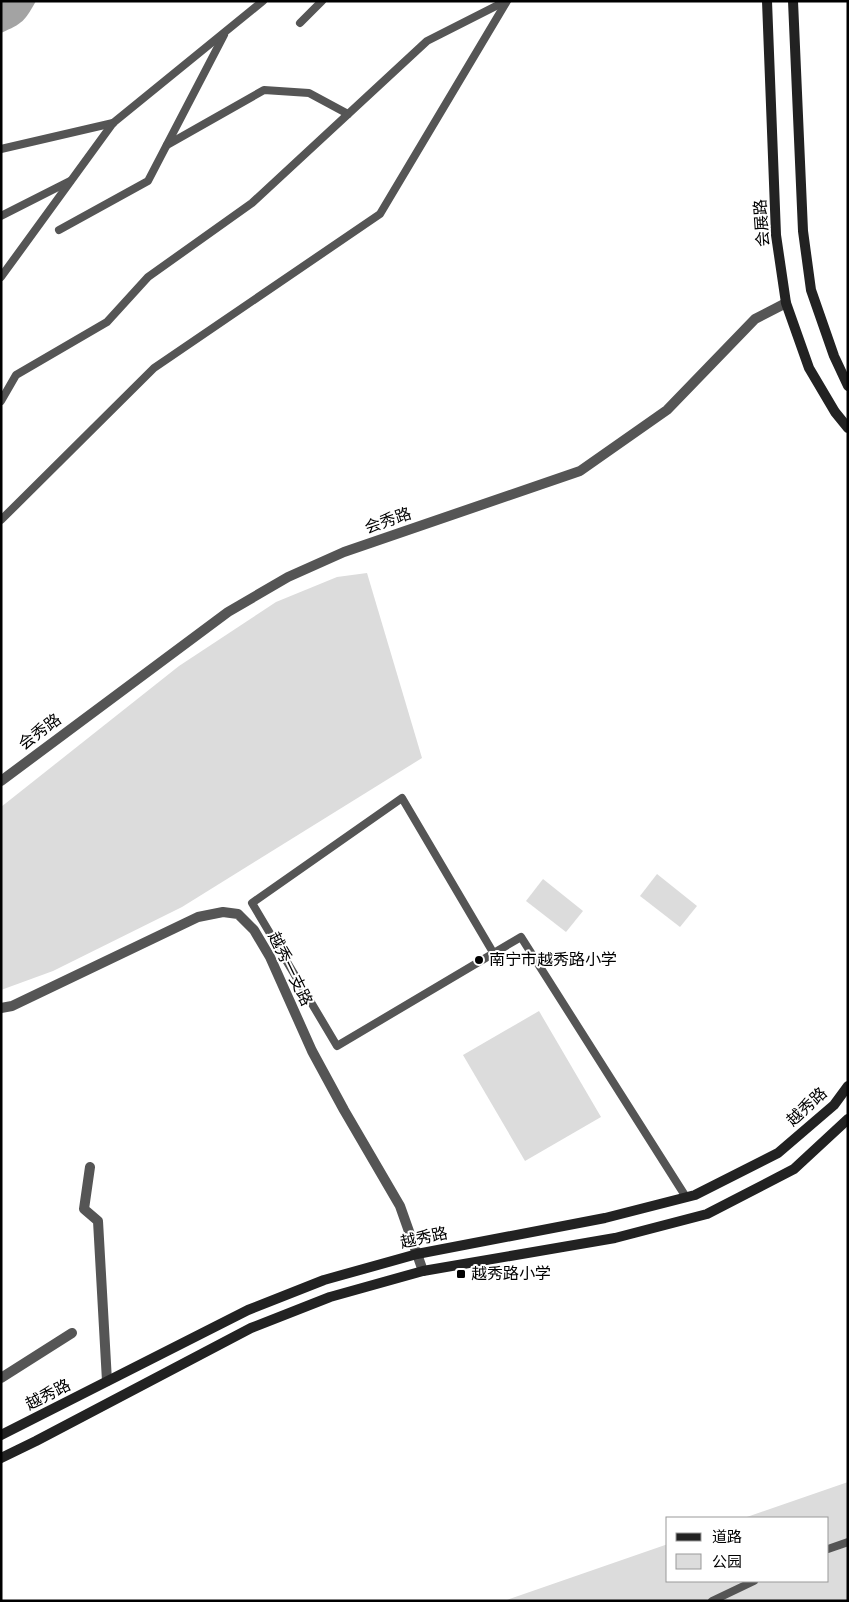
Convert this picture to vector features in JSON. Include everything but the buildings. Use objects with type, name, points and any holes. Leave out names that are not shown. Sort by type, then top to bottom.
[{"type":"main road","name":"会展路","points":[[767,1],[776,235],[786,303],[809,368],[835,412],[848,428]]},
{"type":"main road","points":[[793,1],[803,231],[811,290],[834,356],[848,386]]},
{"type":"main road","name":"越秀路","points":[[1,1435],[248,1310],[324,1280],[417,1254],[606,1218],[695,1195],[778,1153],[834,1105],[848,1086]]},
{"type":"main road","name":"越秀路","points":[[1,1458],[251,1328],[330,1297],[423,1271],[615,1238],[706,1214],[794,1169],[848,1119]]},
{"type":"street","name":"会秀路","points":[[1,781],[228,612],[288,577],[344,552],[580,471],[667,410],[755,319],[786,303]]},
{"type":"street","name":"越秀一支路","points":[[1,1008],[12,1006],[198,917],[223,912],[238,914],[254,930],[270,958],[312,1051],[400,1206],[423,1271]]},
{"type":"street","points":[[90,1167],[84,1209],[98,1221],[107,1381]]},
{"type":"street","points":[[1,1378],[72,1333]]},
{"type":"lane","points":[[1,277],[113,123],[263,1]]},
{"type":"lane","points":[[300,23],[322,1]]},
{"type":"lane","points":[[1,401],[16,375],[107,322],[148,277],[252,203],[427,41],[507,1]]},
{"type":"lane","points":[[1,520],[154,368],[380,214],[507,1]]},
{"type":"lane","points":[[59,230],[148,181],[226,31]]},
{"type":"lane","points":[[166,146],[264,90],[309,93],[348,114]]},
{"type":"lane","points":[[1,149],[113,123]]},
{"type":"lane","points":[[1,216],[72,180]]},
{"type":"lane","points":[[494,954],[402,798],[252,903],[337,1046],[494,954],[522,937],[686,1197]]},
{"type":"lane","points":[[829,1549],[848,1542]]},
{"type":"lane","points":[[712,1601],[752,1582]]},
{"type":"green space","points":[[367,573],[422,758],[182,907],[53,971],[1,990],[1,807],[179,666],[276,602],[337,577]]},
{"type":"green space","points":[[657,874],[697,906],[680,927],[640,896]]},
{"type":"green space","points":[[543,879],[583,911],[566,932],[526,901]]},
{"type":"green space","points":[[539,1011],[601,1117],[525,1161],[463,1055]]},
{"type":"green space","points":[[848,1482],[848,1601],[504,1601],[666,1545],[666,1582],[829,1582],[829,1517],[747,1517]]},
{"type":"shaded area","points":[[1,1],[36,1],[22,21],[1,33]]},
{"type":"place","name":"南宁市越秀路小学","points":[[479,960]]},
{"type":"place","name":"越秀路小学","points":[[461,1274]]}]
